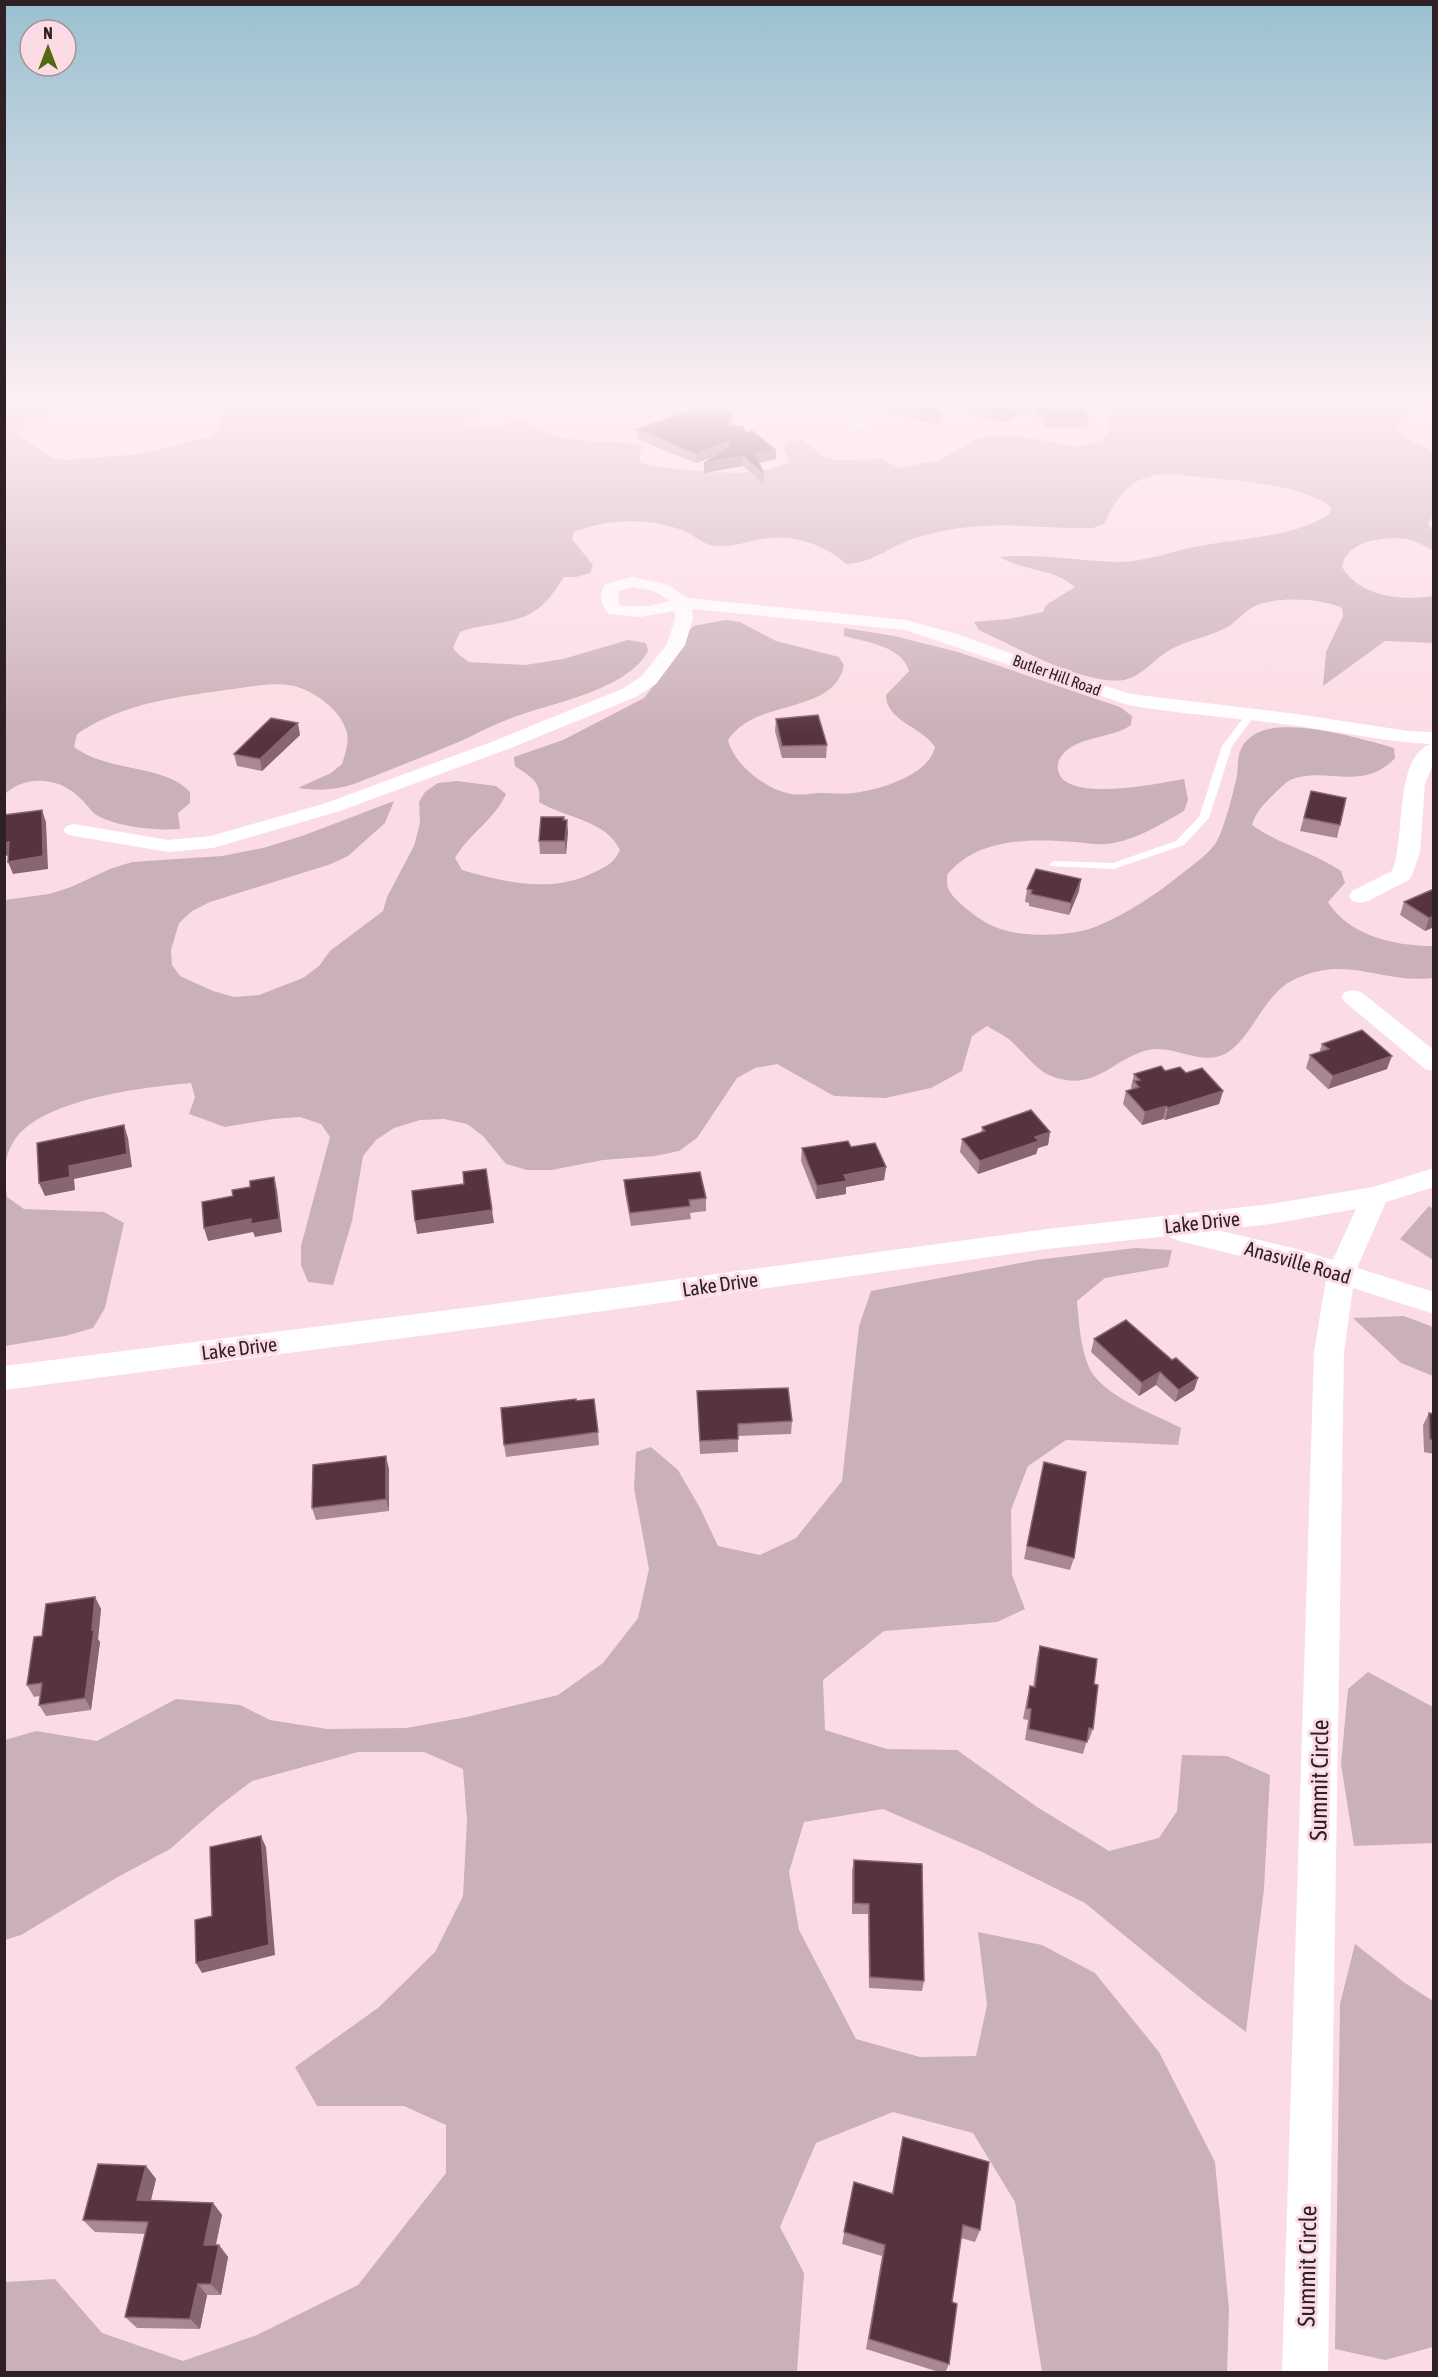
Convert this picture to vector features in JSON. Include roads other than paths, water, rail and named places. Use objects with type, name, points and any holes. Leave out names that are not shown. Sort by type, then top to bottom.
[{"type":"street","name":"Butler Hill Road","points":[[74,830],[168,846],[213,842],[333,807],[501,745],[629,693],[649,680],[676,645],[684,620],[683,603],[906,626],[970,644],[1111,695],[1161,705],[1251,714],[1408,737],[1434,738]]},
{"type":"street","points":[[1360,896],[1401,875],[1409,854],[1414,783],[1425,756],[1434,748]]},
{"type":"street","points":[[1353,997],[1434,1063]]},
{"type":"street","name":"Lake Drive","points":[[4,1378],[488,1316],[1035,1241],[1271,1214],[1375,1196],[1434,1177]]},
{"type":"street","name":"Summit Circle","points":[[1305,2373],[1329,1352],[1341,1273],[1375,1196]]},
{"type":"street","name":"Anasville Road","points":[[1160,1227],[1293,1258],[1434,1303]]},
{"type":"lane","points":[[1054,864],[1114,866],[1180,843],[1204,818],[1227,746],[1251,714]]}]
